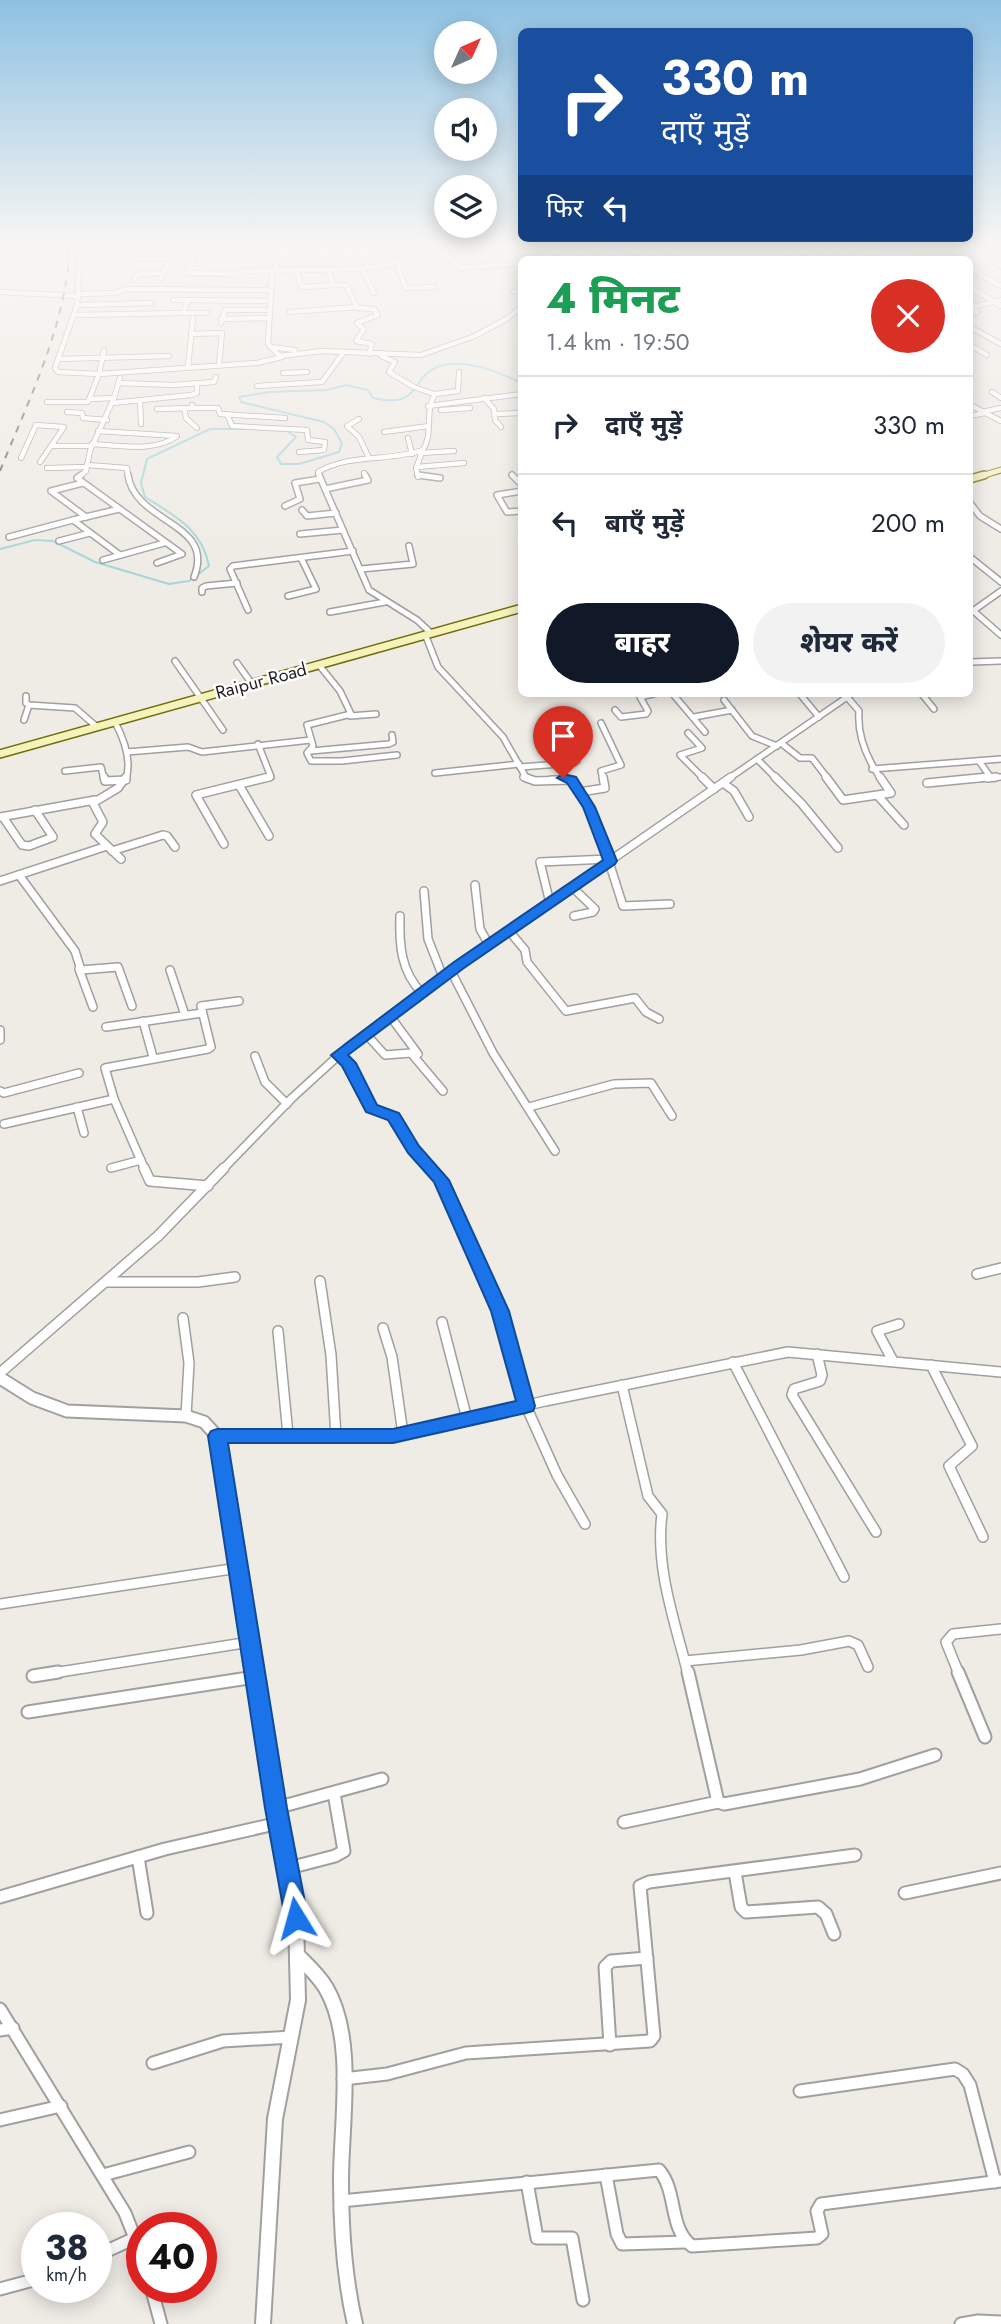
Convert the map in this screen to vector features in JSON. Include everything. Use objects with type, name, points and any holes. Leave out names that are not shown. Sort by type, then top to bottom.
[{"type":"main road","points":[[973,478],[1001,470]]},
{"type":"main road","name":"Raipur Road","points":[[0,754],[518,609]]},
{"type":"street","points":[[61,350],[55,368],[58,372],[99,374],[257,363],[318,351],[415,356],[436,350]]},
{"type":"street","points":[[188,367],[190,350]]},
{"type":"street","points":[[219,365],[220,350]]},
{"type":"street","points":[[274,350],[283,357]]},
{"type":"street","points":[[979,350],[987,355]]},
{"type":"street","points":[[47,402],[85,403],[99,374],[104,351]]},
{"type":"street","points":[[257,386],[321,382],[336,366],[344,352]]},
{"type":"street","points":[[372,354],[395,362],[389,372],[414,387],[434,394],[458,390],[459,372]]},
{"type":"street","points":[[58,359],[169,356]]},
{"type":"street","points":[[283,357],[283,375],[307,372]]},
{"type":"street","points":[[122,372],[107,420],[91,445],[86,471],[77,476],[182,554],[157,563]]},
{"type":"street","points":[[119,383],[197,384],[214,382],[216,377]]},
{"type":"street","points":[[89,399],[140,400],[191,395],[197,393],[197,384]]},
{"type":"street","points":[[992,392],[1001,398]]},
{"type":"street","points":[[417,453],[429,443],[428,409],[434,394]]},
{"type":"street","points":[[428,409],[518,394]]},
{"type":"street","points":[[191,395],[192,408]]},
{"type":"street","points":[[484,398],[496,414],[495,420],[500,427]]},
{"type":"street","points":[[140,400],[141,424]]},
{"type":"street","points":[[56,425],[75,403]]},
{"type":"street","points":[[973,406],[1001,421]]},
{"type":"street","points":[[157,409],[215,407],[218,414],[285,418]]},
{"type":"street","points":[[184,408],[186,418],[197,428]]},
{"type":"street","points":[[428,409],[470,408]]},
{"type":"street","points":[[973,415],[1001,408]]},
{"type":"street","points":[[67,412],[82,414],[85,419],[107,420]]},
{"type":"street","points":[[496,414],[518,413]]},
{"type":"street","points":[[227,414],[232,426],[307,430],[308,440],[325,442],[324,450],[299,452]]},
{"type":"street","points":[[359,419],[347,426],[359,437],[369,458]]},
{"type":"street","points":[[21,458],[34,426],[56,425],[64,428],[40,462]]},
{"type":"street","points":[[384,432],[429,426]]},
{"type":"street","points":[[51,446],[162,445],[173,442],[177,436],[98,431]]},
{"type":"street","points":[[408,438],[417,453],[416,467],[419,478],[440,478]]},
{"type":"street","points":[[454,451],[369,458],[319,470],[320,479],[371,592],[417,620],[428,634],[438,667],[503,737],[527,780],[567,778],[580,792],[597,824],[623,906],[670,904]]},
{"type":"street","points":[[416,467],[464,463]]},
{"type":"street","points":[[47,468],[127,468],[128,485],[139,501],[170,521],[195,544],[200,560],[194,577]]},
{"type":"street","points":[[325,489],[368,480],[365,473]]},
{"type":"street","points":[[513,475],[518,481]]},
{"type":"street","points":[[285,506],[300,499],[295,483],[320,479]]},
{"type":"street","points":[[83,483],[51,491],[86,517]]},
{"type":"street","points":[[518,492],[496,495],[508,513],[518,512]]},
{"type":"street","points":[[973,507],[979,516],[1001,529]]},
{"type":"street","points":[[9,537],[119,509]]},
{"type":"street","points":[[302,510],[307,516],[337,513]]},
{"type":"street","points":[[73,520],[120,555]]},
{"type":"street","points":[[300,534],[344,530]]},
{"type":"street","points":[[59,541],[90,533]]},
{"type":"street","points":[[103,560],[164,542]]},
{"type":"street","points":[[361,569],[413,564],[409,546]]},
{"type":"street","points":[[248,610],[237,590],[237,583],[230,569],[233,566],[353,551]]},
{"type":"street","points":[[288,596],[316,589],[301,558]]},
{"type":"street","points":[[973,559],[1001,582]]},
{"type":"street","points":[[202,592],[202,588],[206,586],[237,583]]},
{"type":"street","points":[[973,609],[1001,591]]},
{"type":"street","points":[[330,612],[385,602]]},
{"type":"street","points":[[973,612],[1001,635]]},
{"type":"street","points":[[175,661],[223,730]]},
{"type":"street","points":[[973,662],[1001,661]]},
{"type":"street","points":[[237,663],[252,684]]},
{"type":"street","points":[[319,665],[340,691],[350,716]]},
{"type":"street","points":[[26,696],[26,703],[29,705]]},
{"type":"street","points":[[615,710],[621,717],[646,714],[648,711],[640,697]]},
{"type":"street","points":[[676,697],[705,732]]},
{"type":"street","points":[[802,697],[819,717]]},
{"type":"street","points":[[263,2324],[275,2119],[298,2000],[298,1956],[289,1868],[276,1808],[217,1436],[204,1422],[186,1416],[67,1411],[48,1407],[31,1400],[0,1376],[208,1186],[287,1104],[339,1055],[451,971],[847,697]]},
{"type":"street","points":[[724,700],[752,736],[779,744],[800,758],[812,758],[844,800],[891,792],[872,769],[862,740],[859,710],[851,697]]},
{"type":"street","points":[[924,697],[933,709]]},
{"type":"street","points":[[24,720],[29,705]]},
{"type":"street","points":[[29,705],[75,708],[86,713],[97,727]]},
{"type":"street","points":[[694,717],[732,710]]},
{"type":"street","points":[[376,714],[350,716],[307,726],[311,740],[311,751],[307,755],[313,763],[397,755]]},
{"type":"street","points":[[115,722],[124,737],[127,752],[126,780]]},
{"type":"street","points":[[580,792],[606,788],[601,771],[621,765],[601,723]]},
{"type":"street","points":[[688,733],[702,748],[680,755],[714,789]]},
{"type":"street","points":[[311,751],[390,744],[393,742],[392,735]]},
{"type":"street","points":[[127,752],[188,747],[202,752],[311,740]]},
{"type":"street","points":[[224,845],[196,795],[271,777],[258,744]]},
{"type":"street","points":[[435,773],[574,763],[577,761],[572,750]]},
{"type":"street","points":[[757,759],[802,804],[838,848]]},
{"type":"street","points":[[872,769],[1001,759]]},
{"type":"street","points":[[979,761],[989,775],[988,778]]},
{"type":"street","points":[[65,771],[101,767],[105,781],[126,780]]},
{"type":"street","points":[[927,783],[1001,777]]},
{"type":"street","points":[[35,810],[53,836],[29,846],[22,845],[2,817],[35,810],[95,800],[126,780]]},
{"type":"street","points":[[723,783],[734,791],[748,817]]},
{"type":"street","points":[[239,785],[269,836]]},
{"type":"street","points":[[878,796],[904,825]]},
{"type":"street","points":[[95,800],[93,804],[103,824],[95,833],[121,859]]},
{"type":"street","points":[[0,881],[163,835],[167,836],[175,847]]},
{"type":"street","points":[[550,903],[538,865],[540,862],[610,860]]},
{"type":"street","points":[[19,875],[73,948],[93,1007]]},
{"type":"street","points":[[475,885],[480,929],[489,945]]},
{"type":"street","points":[[572,887],[595,909],[593,912],[573,916]]},
{"type":"street","points":[[424,891],[428,939],[443,977]]},
{"type":"street","points":[[400,916],[401,951],[411,981],[422,993]]},
{"type":"street","points":[[509,931],[525,950],[530,967],[566,1011],[578,1011],[633,998],[639,1000],[648,1014],[659,1019]]},
{"type":"street","points":[[79,969],[118,967],[132,1006]]},
{"type":"street","points":[[170,970],[185,1015]]},
{"type":"street","points":[[451,971],[494,1053],[555,1151]]},
{"type":"street","points":[[208,1186],[150,1181],[114,1099],[105,1068],[211,1047],[201,1006],[239,1001]]},
{"type":"street","points":[[106,1027],[202,1013]]},
{"type":"street","points":[[390,1016],[418,1054]]},
{"type":"street","points":[[143,1021],[153,1058]]},
{"type":"street","points":[[0,1030],[0,1040]]},
{"type":"street","points":[[366,1034],[385,1055],[411,1054],[443,1091]]},
{"type":"street","points":[[339,1055],[349,1063],[371,1108],[393,1116],[414,1150],[441,1180],[500,1311],[526,1406],[557,1475],[585,1524]]},
{"type":"street","points":[[255,1056],[265,1082],[287,1104]]},
{"type":"street","points":[[0,1091],[4,1093],[79,1073]]},
{"type":"street","points":[[529,1107],[614,1084],[629,1085],[647,1081],[672,1116]]},
{"type":"street","points":[[4,1124],[114,1099]]},
{"type":"street","points":[[77,1107],[84,1133]]},
{"type":"street","points":[[111,1168],[141,1160]]},
{"type":"street","points":[[977,1275],[1001,1268]]},
{"type":"street","points":[[106,1282],[198,1282],[235,1277]]},
{"type":"street","points":[[320,1281],[331,1355],[336,1437]]},
{"type":"street","points":[[183,1318],[189,1363],[186,1416]]},
{"type":"street","points":[[442,1322],[467,1419]]},
{"type":"street","points":[[893,1361],[877,1331],[899,1324]]},
{"type":"street","points":[[383,1328],[392,1357],[403,1434]]},
{"type":"street","points":[[278,1331],[288,1435]]},
{"type":"street","points":[[217,1436],[336,1437],[403,1434],[622,1385],[788,1352],[1001,1372]]},
{"type":"street","points":[[817,1354],[822,1375],[820,1381],[794,1390],[792,1395],[876,1532]]},
{"type":"street","points":[[733,1362],[845,1577]]},
{"type":"street","points":[[930,1365],[972,1446],[968,1452],[952,1460],[949,1466],[983,1537]]},
{"type":"street","points":[[622,1385],[648,1496],[662,1514],[659,1536],[664,1581],[718,1802]]},
{"type":"street","points":[[0,1604],[238,1568]]},
{"type":"street","points":[[985,1737],[946,1642],[953,1634],[1001,1629]]},
{"type":"street","points":[[685,1661],[801,1650],[849,1641],[858,1645],[868,1667]]},
{"type":"street","points":[[33,1676],[250,1642]]},
{"type":"street","points":[[28,1712],[255,1677]]},
{"type":"street","points":[[624,1822],[718,1802],[724,1804],[860,1779],[935,1755]]},
{"type":"street","points":[[276,1808],[382,1779]]},
{"type":"street","points":[[289,1868],[335,1856],[344,1851],[334,1793]]},
{"type":"street","points":[[0,1897],[138,1857],[279,1823]]},
{"type":"street","points":[[343,2079],[387,2074],[466,2053],[650,2041],[654,2036],[640,1886],[649,1882],[855,1855]]},
{"type":"street","points":[[138,1857],[147,1913]]},
{"type":"street","points":[[735,1872],[741,1907],[746,1912],[818,1907],[826,1914],[834,1934]]},
{"type":"street","points":[[905,1893],[1001,1873]]},
{"type":"street","points":[[298,1956],[318,1976],[335,2011],[343,2079],[341,2201],[346,2270],[355,2324]]},
{"type":"street","points":[[610,2045],[605,1967],[611,1961],[647,1958]]},
{"type":"street","points":[[0,2009],[6,2029],[61,2106],[103,2175],[126,2220]]},
{"type":"street","points":[[153,2063],[223,2041],[292,2036]]},
{"type":"street","points":[[607,2175],[617,2234],[622,2244],[685,2242],[692,2246],[817,2238],[822,2234],[817,2211],[821,2204],[998,2182],[970,2085],[966,2075],[960,2070],[951,2067],[800,2091]]},
{"type":"street","points":[[0,2120],[61,2106]]},
{"type":"street","points":[[103,2175],[189,2151]]},
{"type":"street","points":[[341,2201],[654,2170],[663,2172],[685,2242]]},
{"type":"street","points":[[527,2182],[537,2238],[572,2238],[583,2300]]},
{"type":"street","points":[[0,2289],[21,2283]]},
{"type":"street","points":[[155,2303],[161,2324]]},
{"type":"street","points":[[961,2324],[978,2321],[1001,2322]]},
{"type":"waterway","points":[[287,431],[296,437],[277,457],[281,464],[299,464],[339,452],[342,443],[334,429],[324,422],[241,402],[239,397],[269,392],[327,390],[346,385],[368,390],[373,398],[400,399],[408,396],[429,372],[447,364],[491,370],[518,381]]},
{"type":"waterway","points":[[0,549],[35,540],[53,541],[95,562],[169,584],[189,581],[209,566],[205,553],[194,533],[186,525],[145,497],[141,483],[147,459],[210,429],[245,429]]},
{"type":"railway","points":[[0,471],[48,350]]},
{"type":"route","points":[[296,1918],[217,1436],[393,1436],[526,1406],[500,1311],[441,1180],[414,1150],[393,1116],[371,1108],[349,1063],[339,1055],[459,965],[610,861],[589,807],[572,780],[563,778]]}]
